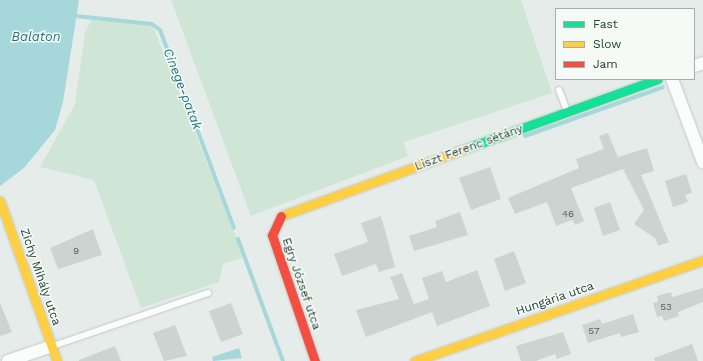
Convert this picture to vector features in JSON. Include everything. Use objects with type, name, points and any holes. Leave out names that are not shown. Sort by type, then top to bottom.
[{"type":"street","name":"Liszt Ferenc sétány","points":[[280,216],[655,80]]},
{"type":"street","points":[[672,80],[703,162]]},
{"type":"street","name":"Zichy Mihály utca","points":[[0,201],[57,361]]},
{"type":"street","name":"Egry József utca","points":[[280,216],[272,236],[315,361]]},
{"type":"street","name":"Hungária utca","points":[[414,361],[703,260]]},
{"type":"street","points":[[8,361],[52,346]]},
{"type":"lane","points":[[559,90],[567,112]]},
{"type":"lane","points":[[52,346],[208,294]]},
{"type":"green space","points":[[171,0],[521,0],[552,93],[404,142],[408,156],[251,216]]},
{"type":"green space","points":[[92,17],[152,24],[244,257],[223,264],[219,282],[141,308],[94,180],[40,167],[75,104],[85,33]]},
{"type":"water","name":"Balaton","points":[[0,0],[79,0],[63,102],[55,130],[24,168],[0,186]]},
{"type":"water","points":[[239,348],[242,358],[213,361],[212,357]]},
{"type":"building","points":[[608,133],[618,157],[647,148],[654,171],[641,175],[669,242],[658,246],[656,239],[634,224],[644,210],[623,169],[571,188],[584,221],[575,225],[572,220],[556,226],[547,202],[515,214],[508,198],[579,168],[576,159],[604,149],[599,136]]},
{"type":"building","points":[[490,167],[501,199],[471,210],[459,178]]},
{"type":"building","points":[[686,174],[692,193],[685,195],[688,202],[673,207],[665,181]]},
{"type":"building","points":[[610,202],[620,230],[603,236],[594,208]]},
{"type":"building","points":[[460,212],[468,235],[414,251],[409,236],[437,227],[435,221]]},
{"type":"building","points":[[381,216],[395,267],[379,272],[376,264],[342,276],[334,254],[368,242],[361,223]]},
{"type":"building","points":[[93,229],[102,255],[58,269],[50,248]]},
{"type":"building","points":[[514,251],[526,283],[505,291],[494,259]]},
{"type":"building","points":[[477,270],[490,306],[437,326],[432,312],[366,337],[356,310],[399,299],[390,277],[402,273],[414,304],[429,299],[422,278],[442,271],[446,282]]},
{"type":"building","points":[[703,288],[703,302],[678,312],[679,316],[664,321],[662,316],[657,317],[653,303],[658,302],[657,296],[671,292],[672,297]]},
{"type":"building","points":[[0,303],[12,332],[0,336]]},
{"type":"building","points":[[231,303],[243,334],[221,342],[209,311]]},
{"type":"building","points":[[633,314],[639,332],[621,337],[620,333],[588,343],[582,325],[600,319],[602,324]]},
{"type":"building","points":[[175,325],[187,356],[164,361],[153,333]]},
{"type":"building","points":[[563,332],[571,354],[557,359],[555,354],[536,361],[521,361],[516,346]]},
{"type":"building","points":[[692,344],[698,361],[655,361],[654,358]]},
{"type":"building","points":[[115,346],[121,361],[79,361],[79,360]]},
{"type":"waterway","name":"Cinege-patak","points":[[76,16],[152,24],[160,30],[234,228]]},
{"type":"waterway","points":[[525,136],[663,87]]},
{"type":"waterway","name":"Cinege-patak","points":[[238,239],[283,361]]},
{"type":"traffic: fast","points":[[467,148],[655,80]]},
{"type":"traffic: slow","points":[[281,216],[467,148]]},
{"type":"traffic: slow","points":[[0,201],[57,361]]},
{"type":"traffic: slow","points":[[415,361],[703,260]]},
{"type":"traffic: jam","points":[[281,216],[272,235],[315,361]]}]
